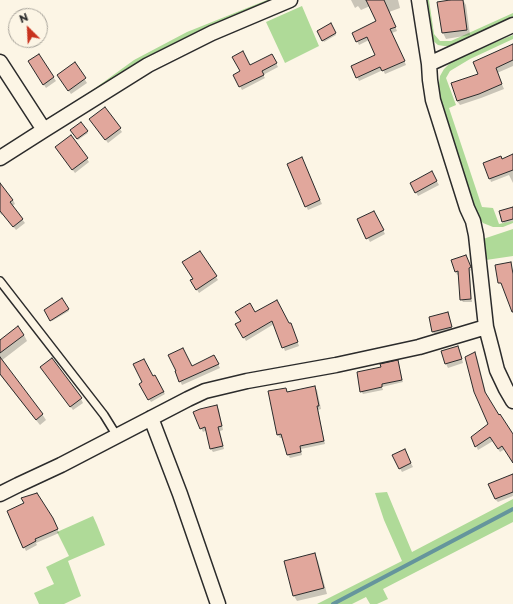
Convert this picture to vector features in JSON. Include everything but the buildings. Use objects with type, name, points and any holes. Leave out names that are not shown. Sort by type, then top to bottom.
[{"type":"street","points":[[0,158],[148,65],[212,33],[290,0]]},
{"type":"street","points":[[419,0],[433,100],[476,235],[486,327],[497,370],[513,401]]},
{"type":"street","points":[[429,64],[513,25]]},
{"type":"street","points":[[0,62],[44,130]]},
{"type":"street","points":[[0,494],[18,484],[61,465],[205,391],[247,381],[336,365],[412,349],[486,327]]},
{"type":"street","points":[[151,418],[180,494],[218,604]]},
{"type":"lane","points":[[0,281],[104,415],[117,436]]},
{"type":"green space","points":[[267,0],[279,0],[0,152],[94,89],[134,60],[187,32]]},
{"type":"green space","points":[[424,0],[429,0],[434,34],[440,41],[451,41],[513,13],[513,20],[453,46],[438,45],[431,39]]},
{"type":"green space","points":[[302,6],[319,46],[285,63],[266,22]]},
{"type":"green space","points":[[513,35],[513,39],[470,59],[450,71],[446,78],[456,105],[449,108],[482,207],[493,208],[499,224],[513,221],[513,223],[503,227],[493,227],[483,223],[478,218],[439,98],[439,84],[440,76],[450,63],[470,52]]},
{"type":"green space","points":[[513,229],[513,256],[486,260],[483,239]]},
{"type":"green space","points":[[387,492],[412,552],[513,499],[513,522],[383,589],[388,599],[377,604],[370,604],[366,597],[352,604],[317,604],[402,561],[384,520],[375,493]]},
{"type":"green space","points":[[93,516],[105,545],[68,561],[81,596],[64,604],[39,604],[34,593],[54,584],[46,567],[69,556],[57,532]]},
{"type":"waterway","points":[[333,604],[513,509]]}]
